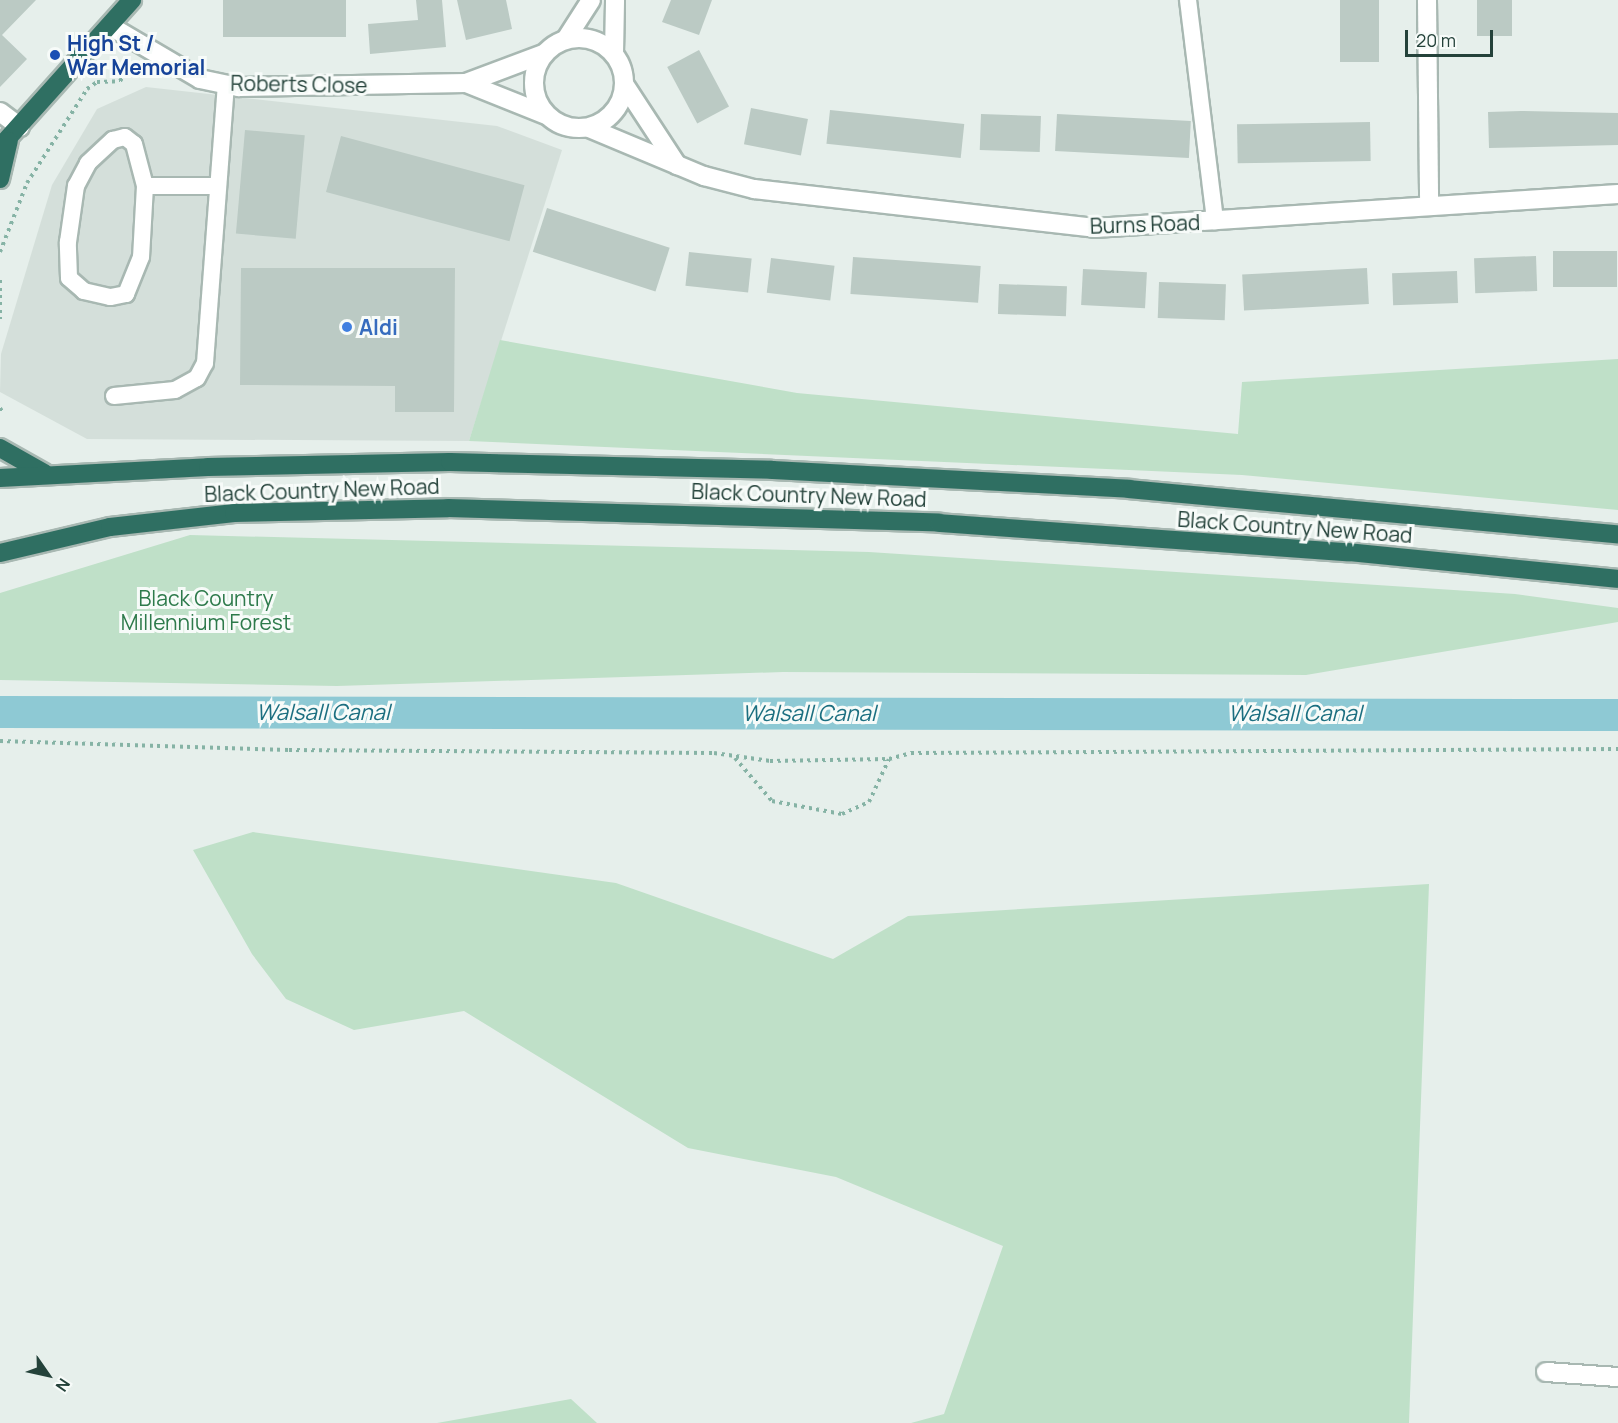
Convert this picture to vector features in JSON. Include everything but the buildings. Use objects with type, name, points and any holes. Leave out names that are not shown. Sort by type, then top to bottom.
[{"type":"highway","points":[[0,179],[4,144],[132,0]]},
{"type":"highway","points":[[0,448],[44,473]]},
{"type":"highway","name":"Black Country New Road","points":[[0,478],[44,473],[450,462],[772,470],[1129,489],[1618,534]]},
{"type":"highway","name":"Black Country New Road","points":[[0,553],[110,527],[234,513],[471,509],[939,523],[1348,552],[1618,579]]},
{"type":"street","points":[[591,0],[566,39],[543,54],[533,85],[546,115],[559,125],[589,128],[615,111],[624,84]]},
{"type":"street","points":[[615,0],[614,54],[624,84],[677,165]]},
{"type":"street","points":[[1427,0],[1429,205]]},
{"type":"street","name":"Roberts Close","points":[[110,26],[200,79],[226,85],[466,83],[543,54]]},
{"type":"street","points":[[566,39],[592,40],[614,54]]},
{"type":"street","name":"Roberts Close","points":[[466,83],[546,115]]},
{"type":"street","points":[[0,112],[20,127]]},
{"type":"street","name":"Burns Road","points":[[589,128],[677,165],[754,189],[1095,228],[1618,194]]},
{"type":"street","points":[[1546,1372],[1618,1377]]},
{"type":"lane","points":[[1188,0],[1215,221]]},
{"type":"lane","points":[[114,396],[175,390],[196,378],[205,363],[226,85]]},
{"type":"lane","points":[[125,136],[134,144],[145,186],[137,278],[126,294],[110,297],[84,291],[69,278],[68,242],[76,186],[88,163],[113,140],[125,136]]},
{"type":"lane","points":[[145,186],[217,186]]},
{"type":"path","points":[[0,252],[27,183],[87,89],[97,82],[120,81],[146,47]]},
{"type":"path","points":[[0,280],[0,320]]},
{"type":"path","points":[[0,408],[4,414]]},
{"type":"path","points":[[0,741],[735,758],[770,761],[888,759],[911,753],[1618,749]]},
{"type":"path","points":[[735,758],[772,801],[842,814],[869,802],[888,759]]},
{"type":"shaded area","points":[[146,87],[497,126],[562,150],[469,441],[87,439],[0,392],[1,354],[52,185],[97,109]]},
{"type":"green space","points":[[500,340],[797,393],[1238,434],[1242,382],[1618,359],[1618,510],[1242,475],[469,441]]},
{"type":"green space","name":"Black Country Millennium Forest","points":[[190,535],[869,552],[1515,594],[1618,608],[1618,622],[1306,675],[783,672],[337,686],[0,680],[0,593]]},
{"type":"green space","points":[[253,832],[616,883],[833,959],[908,916],[1429,884],[1409,1423],[911,1423],[944,1414],[1003,1246],[836,1177],[688,1148],[464,1011],[354,1030],[286,999],[252,954],[193,850]]},
{"type":"green space","points":[[571,1399],[597,1423],[437,1423]]},
{"type":"waterway","name":"Walsall Canal","points":[[0,712],[1618,715]]},
{"type":"place","name":"High St / War Memorial","points":[[55,55]]},
{"type":"place","name":"Aldi","points":[[347,327]]}]
